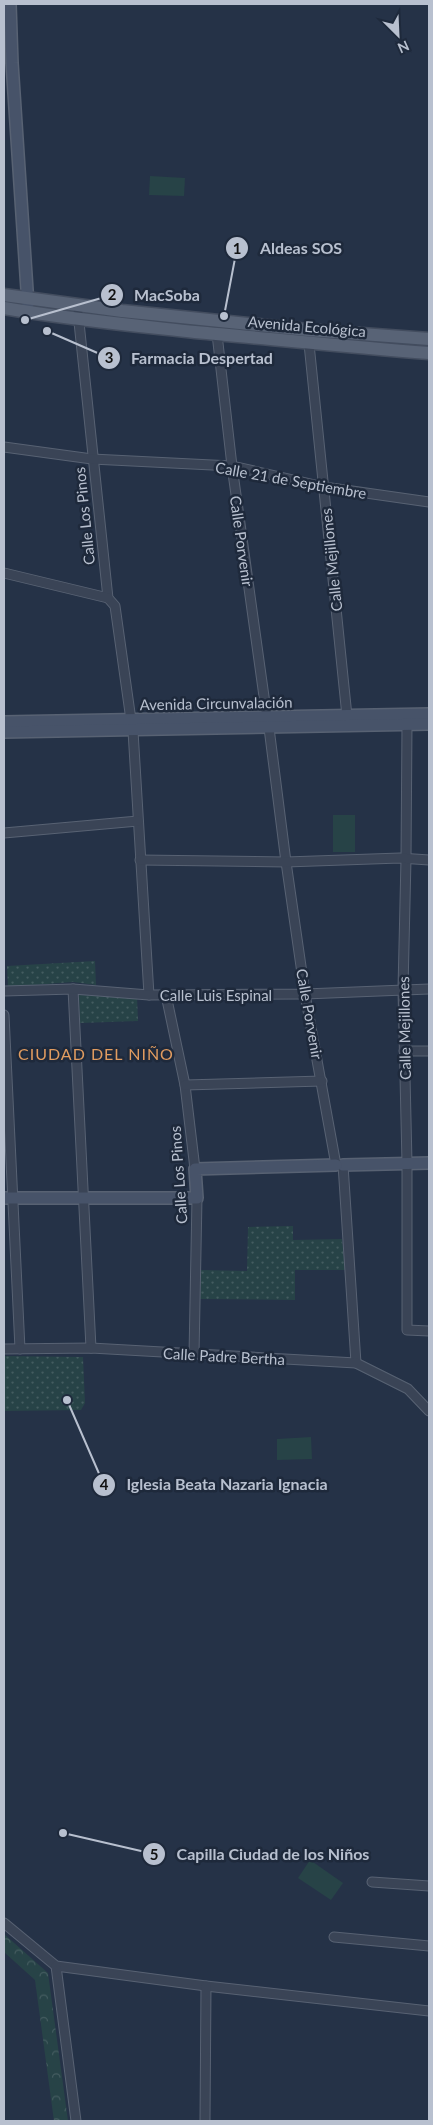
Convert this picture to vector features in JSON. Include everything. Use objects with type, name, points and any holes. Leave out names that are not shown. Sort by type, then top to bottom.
[{"type":"main road","points":[[10,4],[12,63],[28,306]]},
{"type":"main road","name":"Avenida Ecológica","points":[[4,295],[28,306],[78,319],[309,344],[429,353]]},
{"type":"main road","name":"Avenida Ecológica","points":[[4,308],[78,306],[308,330],[429,339]]},
{"type":"main road","name":"Avenida Circunvalación","points":[[268,723],[347,716],[429,714]]},
{"type":"main road","name":"Avenida Circunvalación","points":[[4,722],[132,725],[268,723],[429,724]]},
{"type":"main road","name":"Avenida Circunvalación","points":[[4,732],[132,725]]},
{"type":"main road","points":[[195,1169],[429,1163]]},
{"type":"main road","name":"Calle Los Pinos","points":[[195,1169],[197,1198]]},
{"type":"main road","points":[[9,1198],[83,1196],[197,1198]]},
{"type":"street","name":"Calle Los Pinos","points":[[78,306],[92,459],[108,598],[114,606],[132,725],[149,995]]},
{"type":"street","name":"Calle Porvenir","points":[[217,334],[232,466],[286,862],[306,994],[340,1165],[356,1363]]},
{"type":"street","name":"Calle Mejillones","points":[[309,344],[347,716]]},
{"type":"street","name":"Calle 21 de Septiembre","points":[[4,447],[92,459],[232,466],[324,487],[429,502]]},
{"type":"street","points":[[4,573],[108,598]]},
{"type":"street","name":"Calle Mejillones","points":[[406,725],[406,859],[403,989],[407,1163],[407,1330],[429,1331]]},
{"type":"street","points":[[4,833],[138,821]]},
{"type":"street","points":[[140,860],[286,862],[429,860]]},
{"type":"street","points":[[73,989],[91,1348]]},
{"type":"street","name":"Calle Luis Espinal","points":[[4,991],[73,989],[166,995],[306,994],[429,989]]},
{"type":"street","name":"Calle Los Pinos","points":[[166,995],[185,1085],[195,1169]]},
{"type":"street","points":[[4,1014],[9,1198],[20,1349]]},
{"type":"street","points":[[404,1051],[429,1051]]},
{"type":"street","points":[[185,1085],[322,1081]]},
{"type":"street","name":"Calle Los Pinos","points":[[194,1355],[197,1198]]},
{"type":"street","name":"Calle Padre Bertha","points":[[4,1349],[91,1348],[356,1363],[408,1389],[429,1411]]},
{"type":"street","points":[[372,1882],[429,1886]]},
{"type":"street","points":[[4,1923],[56,1966],[206,1986],[429,2010]]},
{"type":"street","points":[[334,1937],[429,1946]]},
{"type":"street","points":[[56,1966],[76,2121]]},
{"type":"street","points":[[205,2121],[206,1986]]},
{"type":"green space","points":[[150,176],[185,178],[184,196],[149,195]]},
{"type":"green space","points":[[333,815],[355,815],[355,852],[333,852]]},
{"type":"green space","points":[[95,961],[96,985],[73,982],[8,987],[7,966]]},
{"type":"green space","points":[[79,995],[137,997],[138,1021],[80,1023]]},
{"type":"green space","points":[[293,1226],[293,1240],[342,1239],[345,1270],[295,1270],[295,1300],[200,1299],[201,1270],[247,1271],[248,1227]]},
{"type":"green space","points":[[4,1356],[83,1357],[85,1403],[81,1410],[4,1411]]},
{"type":"green space","points":[[311,1437],[312,1459],[277,1460],[277,1439]]},
{"type":"green space","points":[[310,1860],[343,1883],[331,1900],[298,1878]]},
{"type":"green space","points":[[4,1934],[48,1973],[68,2121],[54,2121],[35,1980],[4,1952]]},
{"type":"place","name":"Aldeas SOS","points":[[224,316]]},
{"type":"place","name":"MacSoba","points":[[25,320]]},
{"type":"place","name":"Farmacia Despertad","points":[[47,331]]},
{"type":"place","name":"Iglesia Beata Nazaria Ignacia","points":[[67,1400]]},
{"type":"place","name":"Capilla Ciudad de los Niños","points":[[63,1833]]},
{"type":"district","name":"CIUDAD DEL NIÑO","points":[[96,1053]]}]
